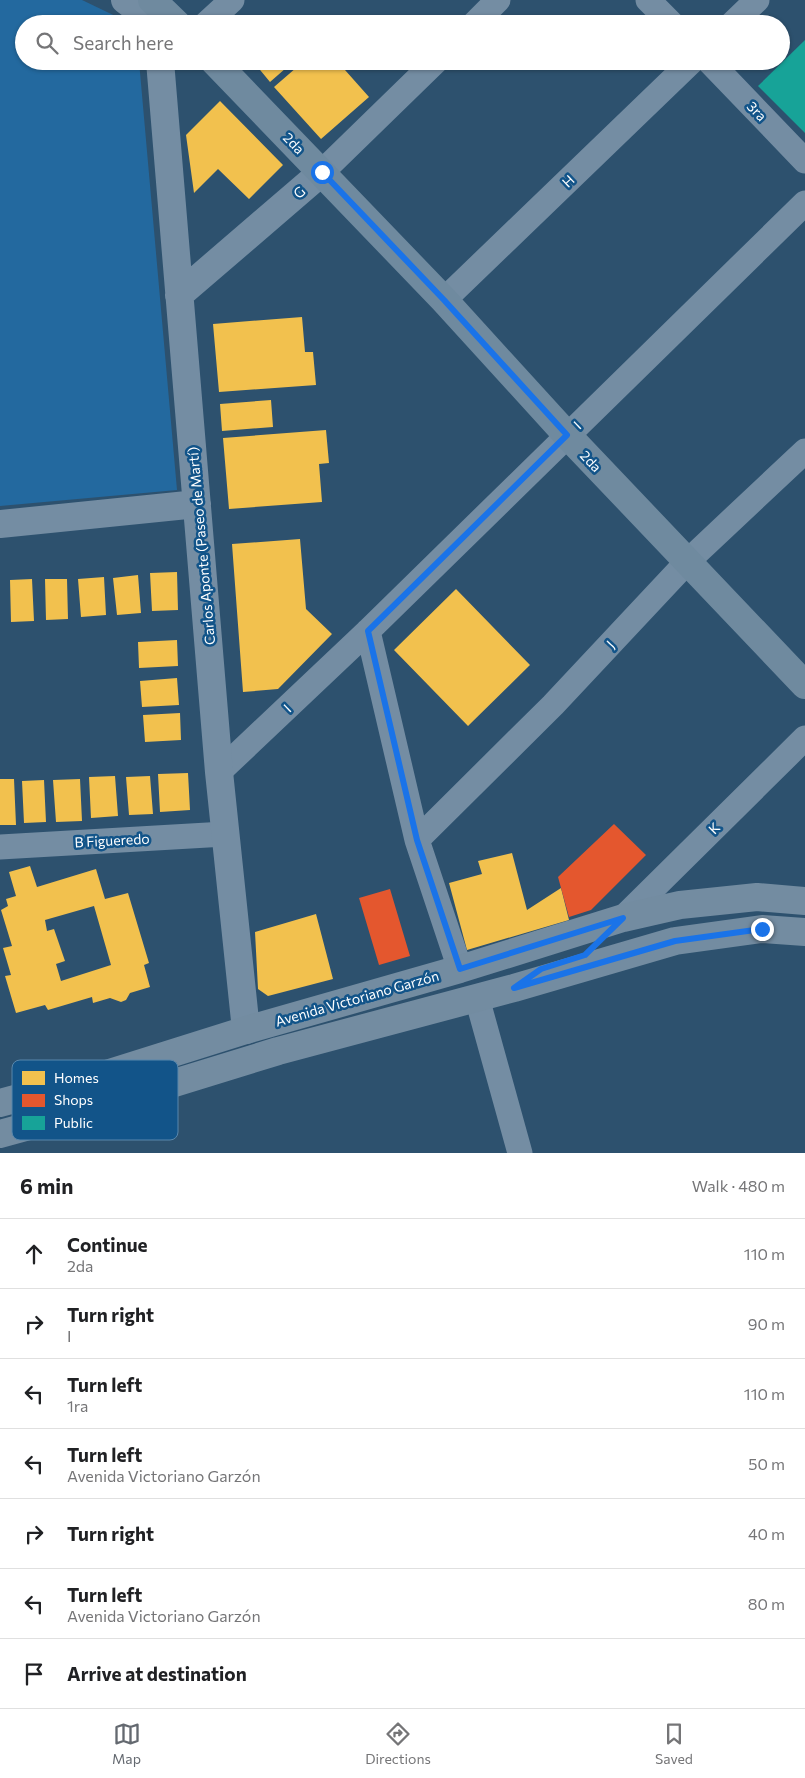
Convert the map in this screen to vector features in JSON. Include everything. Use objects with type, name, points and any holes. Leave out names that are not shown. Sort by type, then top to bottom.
[{"type":"main road","points":[[152,0],[168,15]]},
{"type":"main road","name":"2da","points":[[223,70],[444,300],[567,435],[805,685]]},
{"type":"main road","name":"Avenida Victoriano Garzón","points":[[151,1060],[246,1030],[460,969],[623,918],[680,905],[738,899],[757,898],[805,901]]},
{"type":"main road","points":[[514,988],[541,969],[585,955],[623,918]]},
{"type":"main road","name":"Avenida Victoriano Garzón","points":[[178,1082],[278,1051],[514,988],[675,941],[762,929],[805,932]]},
{"type":"street","points":[[125,0],[143,15]]},
{"type":"street","points":[[216,15],[232,0]]},
{"type":"street","points":[[483,15],[498,0]]},
{"type":"street","points":[[648,0],[663,15]]},
{"type":"street","points":[[741,15],[757,0]]},
{"type":"street","name":"Carlos Aponte (Paseo de Martí)","points":[[161,70],[219,772],[246,1030]]},
{"type":"street","name":"G","points":[[179,295],[322,172],[427,70]]},
{"type":"street","name":"H","points":[[444,300],[683,70]]},
{"type":"street","name":"3ra","points":[[718,70],[805,161]]},
{"type":"street","name":"I","points":[[219,772],[368,631],[805,203]]},
{"type":"street","name":"J","points":[[417,840],[553,705],[687,562],[805,451]]},
{"type":"street","points":[[0,524],[197,504]]},
{"type":"street","points":[[368,631],[417,840],[460,969]]},
{"type":"street","name":"K","points":[[623,918],[805,738]]},
{"type":"street","name":"B Figueredo","points":[[0,847],[225,834]]},
{"type":"street","points":[[477,998],[520,1153]]},
{"type":"shaded area","points":[[0,0],[82,0],[113,15],[15,15],[15,70],[140,70],[177,490],[0,506]]},
{"type":"building: Homes","points":[[260,70],[284,70],[270,82]]},
{"type":"building: Homes","points":[[294,70],[345,70],[369,97],[321,139],[274,87]]},
{"type":"building: Homes","points":[[220,101],[283,165],[249,199],[218,169],[194,193],[186,135]]},
{"type":"building: Homes","points":[[302,317],[305,352],[313,352],[316,385],[219,392],[213,324]]},
{"type":"building: Homes","points":[[271,400],[273,427],[222,431],[220,404]]},
{"type":"building: Homes","points":[[326,430],[329,463],[319,464],[322,502],[229,509],[223,438]]},
{"type":"building: Homes","points":[[300,539],[306,609],[332,634],[278,689],[243,692],[232,544]]},
{"type":"building: Homes","points":[[177,572],[178,610],[152,611],[150,573]]},
{"type":"building: Homes","points":[[138,575],[141,613],[117,615],[113,578]]},
{"type":"building: Homes","points":[[104,577],[106,615],[81,617],[78,579]]},
{"type":"building: Homes","points":[[32,579],[34,621],[11,622],[10,580]]},
{"type":"building: Homes","points":[[45,579],[67,579],[68,619],[46,620]]},
{"type":"building: Homes","points":[[456,589],[530,665],[468,726],[394,650]]},
{"type":"building: Homes","points":[[177,640],[178,666],[139,668],[138,642]]},
{"type":"building: Homes","points":[[177,678],[179,705],[142,707],[140,681]]},
{"type":"building: Homes","points":[[180,713],[181,740],[145,742],[143,715]]},
{"type":"building: Homes","points":[[188,773],[190,810],[160,812],[158,774]]},
{"type":"building: Homes","points":[[115,776],[118,816],[91,818],[89,777]]},
{"type":"building: Homes","points":[[150,776],[153,814],[129,815],[126,777]]},
{"type":"building: Homes","points":[[0,779],[14,779],[16,825],[0,825]]},
{"type":"building: Homes","points":[[80,779],[82,821],[56,822],[53,780]]},
{"type":"building: Homes","points":[[44,780],[46,822],[24,823],[22,781]]},
{"type":"building: Homes","points":[[512,853],[527,910],[561,888],[569,920],[467,950],[449,883],[482,874],[478,861]]},
{"type":"building: Homes","points":[[30,866],[37,887],[96,869],[105,899],[128,893],[149,963],[144,965],[150,987],[130,993],[126,1000],[121,1002],[110,998],[93,1003],[92,997],[48,1010],[45,1005],[16,1013],[5,976],[11,975],[3,948],[12,946],[1,910],[8,906],[6,899],[16,896],[9,872]],"holes":[[[94,906],[111,965],[61,981],[56,964],[65,961],[54,929],[47,931],[45,920]]]},
{"type":"building: Homes","points":[[316,914],[333,979],[268,996],[258,989],[255,932]]},
{"type":"building: Shops","points":[[614,824],[646,855],[591,910],[569,917],[558,877]]},
{"type":"building: Shops","points":[[390,889],[410,956],[379,965],[359,898]]},
{"type":"building: Public","points":[[805,40],[805,133],[758,86],[774,70],[790,70],[790,55]]},
{"type":"route","points":[[322,172],[444,300],[567,435],[368,631],[417,840],[460,969],[623,918],[585,955],[541,969],[514,988],[675,941],[762,929]]}]
